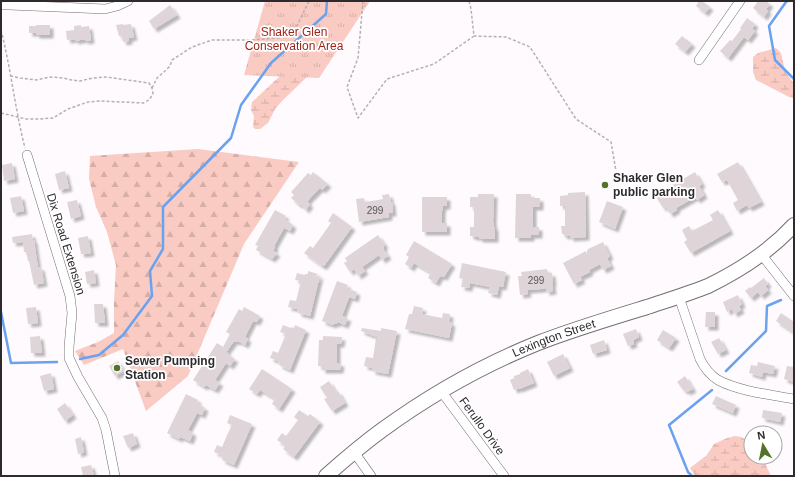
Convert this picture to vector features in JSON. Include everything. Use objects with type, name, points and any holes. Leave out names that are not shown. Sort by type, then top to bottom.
[{"type":"main road","name":"Lexington Street","points":[[326,476],[389,425],[441,391],[491,364],[539,343],[679,297],[709,285],[744,266],[761,254],[794,225]]},
{"type":"street","points":[[1,5],[105,9],[128,1]]},
{"type":"street","points":[[699,60],[740,1]]},
{"type":"street","name":"Dix Road Extension","points":[[27,155],[70,296],[72,314],[69,347],[70,358],[78,377],[102,418],[106,430],[115,476]]},
{"type":"street","points":[[761,254],[794,296]]},
{"type":"street","points":[[679,297],[700,359],[711,374],[718,379],[736,387],[794,399]]},
{"type":"street","name":"Ferullo Drive","points":[[441,391],[504,476]]},
{"type":"street","points":[[354,452],[371,476]]},
{"type":"path","points":[[152,88],[157,78],[170,66],[172,60],[192,47],[212,40],[252,40],[288,37],[295,30],[309,1]]},
{"type":"path","points":[[363,1],[358,58],[347,87],[358,118],[387,79],[434,64],[474,36],[506,37],[530,47],[576,119],[611,142],[616,171]]},
{"type":"path","points":[[469,1],[474,36]]},
{"type":"path","points":[[1,30],[27,155]]},
{"type":"path","points":[[1,113],[26,119],[53,118],[88,102],[102,101],[143,103],[149,100],[153,94],[149,83],[106,77],[80,80],[50,78],[36,80],[11,76]]},
{"type":"green space","name":"Shaker Glen Conservation Area","points":[[265,1],[370,1],[319,78],[244,75]]},
{"type":"green space","points":[[776,48],[781,53],[785,71],[794,83],[794,98],[789,97],[756,80],[753,72],[753,57],[758,53]]},
{"type":"green space","points":[[295,60],[310,74],[275,109],[268,123],[260,129],[255,129],[253,127],[254,116],[251,110],[252,102]]},
{"type":"green space","points":[[198,149],[299,162],[244,244],[188,376],[146,411],[123,349],[84,365],[75,351],[98,342],[114,333],[116,265],[107,232],[96,207],[89,179],[90,156]]},
{"type":"green space","points":[[735,436],[743,438],[743,465],[766,465],[771,476],[695,476],[690,468],[707,455],[714,444]]},
{"type":"building","points":[[699,1],[702,1],[710,7],[705,13],[696,6]]},
{"type":"building","points":[[758,1],[766,1],[770,4],[766,9],[768,11],[764,17],[753,8]]},
{"type":"building","points":[[170,5],[177,15],[154,29],[149,21]]},
{"type":"building","points":[[747,18],[755,24],[752,29],[755,31],[748,40],[744,37],[728,58],[720,51],[730,40],[732,41]]},
{"type":"building","points":[[131,24],[134,37],[129,38],[129,41],[123,42],[122,36],[119,36],[116,25]]},
{"type":"building","points":[[50,25],[50,35],[36,35],[36,33],[29,33],[29,26]]},
{"type":"building","points":[[81,25],[81,27],[89,26],[91,40],[67,40],[66,31],[74,30],[74,26]]},
{"type":"building","points":[[682,36],[692,44],[685,52],[675,44]]},
{"type":"building","points":[[738,162],[761,202],[749,208],[747,205],[737,211],[733,203],[738,200],[727,180],[722,182],[717,174]]},
{"type":"building","points":[[12,163],[15,179],[4,181],[2,165]]},
{"type":"building","points":[[65,171],[69,188],[59,190],[55,174]]},
{"type":"building","points":[[313,172],[328,184],[322,190],[320,188],[310,198],[307,202],[310,204],[306,210],[291,198],[294,195],[291,192],[308,173],[311,175]]},
{"type":"building","points":[[695,172],[702,184],[699,186],[704,195],[697,200],[695,197],[676,208],[677,210],[670,214],[666,207],[663,208],[655,195]]},
{"type":"building","points":[[585,192],[586,237],[570,238],[570,235],[564,236],[564,234],[562,234],[561,226],[565,226],[565,206],[560,206],[560,196],[568,195],[568,193]]},
{"type":"building","points":[[389,194],[392,202],[393,213],[389,213],[389,217],[359,222],[356,199],[364,198],[365,202],[383,199],[382,195]]},
{"type":"building","points":[[478,194],[494,194],[493,221],[495,227],[495,239],[479,239],[479,237],[470,236],[470,227],[474,227],[474,207],[470,207],[470,197],[478,197]]},
{"type":"building","points":[[516,194],[531,194],[531,198],[540,198],[540,207],[533,207],[533,227],[539,227],[539,235],[531,235],[531,238],[515,238]]},
{"type":"building","points":[[21,196],[24,211],[13,213],[10,198]]},
{"type":"building","points":[[422,197],[447,197],[447,206],[443,206],[442,211],[442,223],[447,223],[447,232],[422,232]]},
{"type":"building","points":[[77,200],[81,216],[71,219],[67,202]]},
{"type":"building","points":[[607,201],[623,207],[615,229],[599,222]]},
{"type":"building","points":[[275,210],[286,216],[284,218],[293,225],[290,231],[284,228],[274,246],[273,251],[277,253],[272,259],[256,250],[258,246],[255,245]]},
{"type":"building","points":[[718,210],[730,231],[691,253],[684,242],[687,240],[682,230],[689,226],[692,231],[713,220],[710,215]]},
{"type":"building","points":[[333,213],[352,227],[324,266],[322,266],[304,253],[310,246],[313,248],[331,223],[328,221]]},
{"type":"building","points":[[32,234],[38,268],[41,267],[44,283],[34,285],[29,261],[26,252],[24,252],[23,242],[13,243],[12,237]]},
{"type":"building","points":[[378,235],[385,245],[383,246],[383,249],[388,256],[382,260],[379,255],[362,267],[365,271],[358,276],[354,269],[350,272],[344,263],[347,261],[345,258]]},
{"type":"building","points":[[88,236],[91,253],[81,254],[78,238]]},
{"type":"building","points":[[414,241],[452,264],[444,277],[440,276],[436,283],[428,278],[431,273],[414,263],[411,268],[405,264],[409,257],[406,255]]},
{"type":"building","points":[[603,242],[610,256],[607,258],[611,266],[603,270],[600,264],[589,270],[590,272],[580,277],[582,280],[574,284],[563,263],[586,251],[586,254],[588,249]]},
{"type":"building","points":[[462,263],[506,272],[503,287],[499,286],[497,295],[488,293],[490,287],[470,283],[469,288],[461,287],[463,279],[459,278]]},
{"type":"building","points":[[547,269],[548,273],[552,273],[553,291],[546,292],[546,288],[527,290],[528,294],[520,295],[518,276],[522,276],[521,272]]},
{"type":"building","points":[[94,270],[96,283],[87,284],[85,272]]},
{"type":"building","points":[[308,271],[318,274],[314,279],[320,275],[310,316],[298,313],[299,311],[297,309],[288,307],[290,300],[296,301],[301,281],[295,280],[297,273],[305,275],[308,274]]},
{"type":"building","points":[[764,278],[768,284],[765,286],[768,290],[761,296],[758,292],[751,298],[745,291]]},
{"type":"building","points":[[337,281],[348,285],[347,287],[349,289],[357,292],[355,299],[349,297],[342,316],[348,318],[345,325],[337,322],[337,324],[334,323],[333,325],[322,321]]},
{"type":"building","points":[[738,295],[742,304],[739,306],[741,310],[734,314],[732,309],[727,312],[723,302]]},
{"type":"building","points":[[94,304],[103,304],[105,323],[95,323]]},
{"type":"building","points":[[414,306],[423,308],[422,314],[442,318],[443,313],[450,314],[449,322],[452,323],[449,338],[405,329],[409,314],[412,314]]},
{"type":"building","points":[[36,307],[38,323],[28,324],[26,308]]},
{"type":"building","points":[[244,307],[260,316],[257,322],[253,321],[245,337],[248,339],[245,345],[238,341],[234,341],[226,352],[235,359],[230,366],[226,363],[215,380],[220,383],[215,390],[206,385],[204,387],[193,380],[217,343],[223,347],[230,334],[226,332],[239,309],[242,311]]},
{"type":"building","points":[[706,312],[715,312],[715,327],[705,327]]},
{"type":"building","points":[[781,313],[794,322],[794,333],[776,321]]},
{"type":"building","points":[[283,325],[294,328],[295,325],[306,330],[290,370],[279,365],[280,363],[278,361],[270,358],[273,351],[278,353],[286,334],[280,332]]},
{"type":"building","points":[[362,328],[381,331],[381,328],[397,331],[388,374],[372,371],[373,368],[364,366],[366,357],[373,358],[376,338],[382,339],[361,331]]},
{"type":"building","points":[[636,329],[639,337],[633,340],[634,344],[628,346],[623,334]]},
{"type":"building","points":[[663,330],[676,338],[669,348],[657,340]]},
{"type":"building","points":[[40,336],[42,353],[31,353],[30,337]]},
{"type":"building","points":[[323,336],[342,337],[341,344],[337,344],[337,363],[341,363],[340,370],[322,370],[322,366],[318,366],[319,340],[323,340]]},
{"type":"building","points":[[719,338],[726,350],[718,354],[711,342]]},
{"type":"building","points":[[604,340],[607,350],[593,354],[590,345]]},
{"type":"building","points":[[563,354],[570,368],[554,376],[547,362]]},
{"type":"building","name":"Sewer Pumping Station","points":[[118,361],[124,371],[115,376],[109,366]]},
{"type":"building","points":[[758,362],[775,366],[773,374],[763,372],[762,377],[749,373],[751,365],[757,366]]},
{"type":"building","points":[[787,366],[794,367],[794,382],[784,379]]},
{"type":"building","points":[[262,369],[292,389],[279,409],[272,404],[275,399],[260,390],[257,394],[249,389]]},
{"type":"building","points":[[528,369],[534,383],[514,390],[510,380],[514,378],[514,376]]},
{"type":"building","points":[[51,373],[54,389],[44,391],[40,376]]},
{"type":"building","points":[[685,376],[693,389],[687,392],[686,390],[684,391],[677,382]]},
{"type":"building","points":[[329,381],[336,392],[338,391],[345,403],[332,411],[324,399],[327,398],[320,387]]},
{"type":"building","points":[[186,394],[198,400],[197,402],[205,408],[202,415],[197,413],[188,430],[193,433],[190,441],[180,437],[179,439],[167,433]]},
{"type":"building","points":[[716,396],[736,405],[733,413],[712,404]]},
{"type":"building","points":[[65,403],[73,415],[65,421],[57,409]]},
{"type":"building","points":[[299,410],[308,416],[310,414],[320,422],[294,457],[283,449],[285,447],[283,444],[277,440],[282,433],[286,436],[298,420],[294,417]]},
{"type":"building","points":[[763,410],[782,413],[780,422],[762,418]]},
{"type":"building","points":[[230,415],[252,424],[234,465],[222,460],[223,457],[220,456],[221,455],[214,452],[217,445],[222,447],[232,425],[227,423]]},
{"type":"building","points":[[133,433],[137,444],[128,448],[123,436]]},
{"type":"building","points":[[81,437],[84,452],[78,454],[75,439]]},
{"type":"building","points":[[91,465],[94,476],[83,476],[81,467]]},
{"type":"waterway","points":[[80,359],[99,355],[123,335],[152,296],[150,271],[163,249],[163,207],[231,138],[241,105],[271,63],[326,14],[327,1]]},
{"type":"waterway","points":[[788,1],[769,26],[775,60],[794,79]]},
{"type":"waterway","points":[[726,371],[766,331],[767,306],[781,300]]},
{"type":"waterway","points":[[1,312],[11,363],[57,362]]},
{"type":"waterway","points":[[692,476],[688,472],[669,425],[712,390]]},
{"type":"place","name":"Shaker Glen public parking","points":[[605,185]]},
{"type":"place","name":"Sewer Pumping Station","points":[[117,368]]}]
